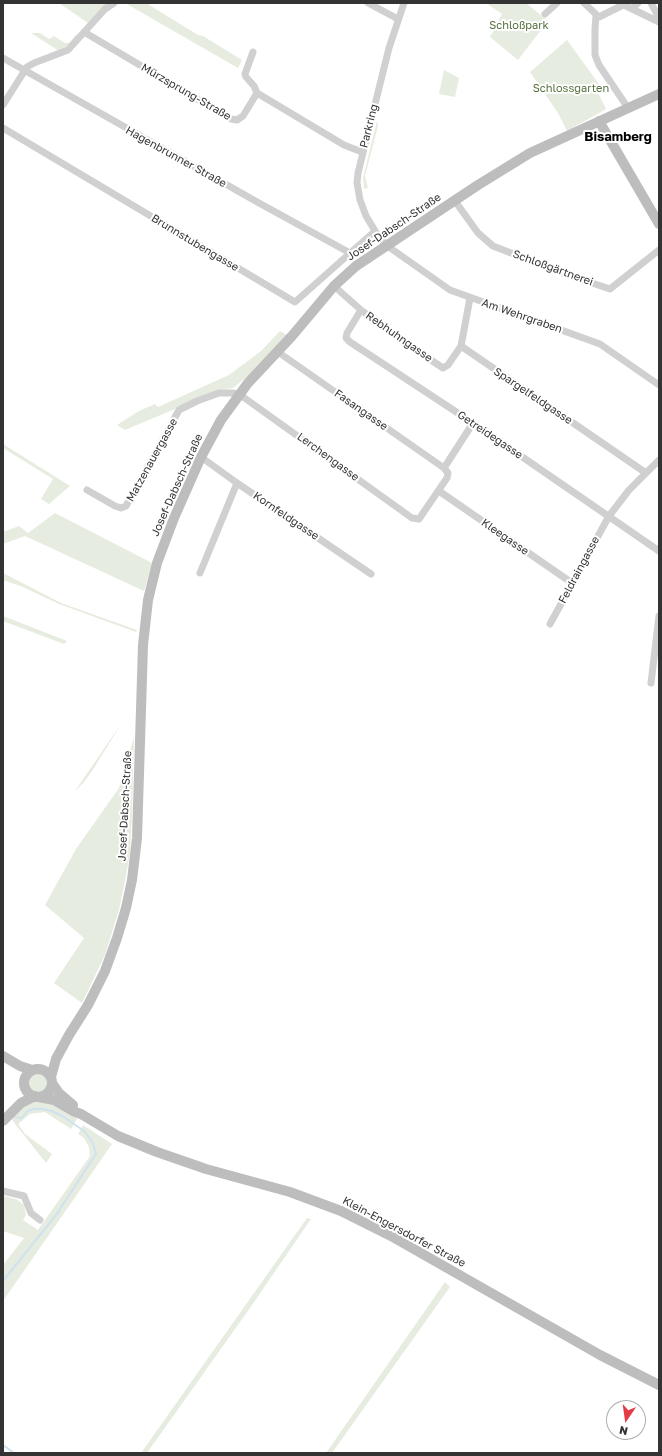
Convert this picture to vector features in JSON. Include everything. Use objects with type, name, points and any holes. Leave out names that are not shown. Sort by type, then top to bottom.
[{"type":"main road","name":"Josef-Dabsch-Straße","points":[[51,1080],[56,1059],[88,1005],[105,971],[120,932],[128,900],[137,838],[143,645],[147,608],[154,573],[168,533],[201,457],[221,420],[239,394],[278,352],[334,286],[356,266],[386,245],[530,153],[659,94]]},
{"type":"main road","points":[[599,121],[659,224]]},
{"type":"main road","name":"Josef-Dabsch-Straße","points":[[34,1069],[48,1059],[69,1035]]},
{"type":"main road","points":[[3,1056],[20,1066],[45,1071],[51,1080],[47,1093],[24,1101],[6,1118]]},
{"type":"main road","points":[[3,1061],[24,1083],[27,1092],[37,1096]]},
{"type":"main road","points":[[6,1118],[24,1083],[26,1075],[34,1069]]},
{"type":"main road","name":"Klein-Engersdorfer Straße","points":[[51,1080],[59,1093],[76,1107],[81,1114]]},
{"type":"main road","name":"Klein-Engersdorfer Straße","points":[[37,1096],[54,1100],[118,1136],[157,1152],[206,1169],[315,1200],[353,1216],[391,1236],[600,1355],[659,1385]]},
{"type":"street","points":[[3,105],[24,71],[34,62],[68,50],[105,9],[114,3]]},
{"type":"street","points":[[368,3],[398,19]]},
{"type":"street","name":"Parkring","points":[[386,245],[375,231],[364,211],[358,194],[357,178],[362,152],[389,48],[404,3]]},
{"type":"street","points":[[545,14],[557,3]]},
{"type":"street","points":[[584,3],[596,16],[596,55],[599,65],[628,108]]},
{"type":"street","points":[[632,9],[638,3]]},
{"type":"street","points":[[651,3],[659,18]]},
{"type":"street","points":[[596,16],[602,16],[621,4],[659,22]]},
{"type":"street","name":"Mürzsprung-Straße","points":[[84,32],[231,119],[237,120],[243,116],[257,93]]},
{"type":"street","points":[[253,52],[245,74],[254,86],[257,93],[344,145],[362,152]]},
{"type":"street","name":"Hagenbrunner Straße","points":[[3,58],[259,204],[350,253]]},
{"type":"street","name":"Brunnstubengasse","points":[[3,128],[295,302],[375,231]]},
{"type":"street","name":"Schloßgärtnerei","points":[[455,201],[484,240],[504,251],[610,289],[659,250]]},
{"type":"street","name":"Am Wehrgraben","points":[[386,245],[450,290],[600,344],[659,385]]},
{"type":"street","name":"Rebhuhngasse","points":[[334,286],[361,310],[443,368],[448,365],[461,346]]},
{"type":"street","points":[[461,346],[470,298]]},
{"type":"street","name":"Getreidegasse","points":[[361,310],[347,333],[346,338],[348,340],[473,423],[659,552]]},
{"type":"street","name":"Spargelfeldgasse","points":[[461,346],[646,473]]},
{"type":"street","name":"Fasangasse","points":[[278,352],[444,468]]},
{"type":"street","name":"Matzenauergasse","points":[[87,490],[115,506],[121,508],[126,506],[179,410],[197,401],[219,393],[239,394]]},
{"type":"street","name":"Lerchengasse","points":[[239,394],[412,518],[417,520],[421,517],[439,491]]},
{"type":"street","points":[[439,491],[448,475],[444,468],[473,423]]},
{"type":"street","name":"Kornfeldgasse","points":[[201,457],[372,574]]},
{"type":"street","points":[[609,516],[625,494],[659,460]]},
{"type":"street","points":[[200,573],[237,482]]},
{"type":"street","name":"Kleegasse","points":[[439,491],[572,583]]},
{"type":"street","name":"Feldraingasse","points":[[550,624],[609,516]]},
{"type":"street","points":[[651,683],[659,616]]},
{"type":"street","points":[[3,1191],[24,1196],[31,1214],[40,1220]]},
{"type":"green space","points":[[59,3],[106,3],[107,4],[88,23]]},
{"type":"green space","points":[[125,3],[146,3],[242,60],[238,68]]},
{"type":"green space","name":"Schloßpark","points":[[486,3],[526,3],[548,21],[518,60],[490,37],[502,14]]},
{"type":"green space","points":[[31,33],[40,33],[49,39],[54,36],[65,43],[69,43],[76,35],[78,35],[66,47],[59,51]]},
{"type":"green space","name":"Schlossgarten","points":[[567,40],[601,87],[597,91],[606,109],[567,131],[558,113],[530,72]]},
{"type":"green space","points":[[444,70],[459,78],[455,97],[439,94]]},
{"type":"green space","points":[[377,121],[378,126],[365,176],[368,188],[364,189],[363,178]]},
{"type":"green space","points":[[280,331],[289,336],[254,371],[233,388],[220,390],[125,430],[117,425],[139,411],[155,404],[158,407],[229,375],[261,351]]},
{"type":"green space","points":[[3,444],[70,486],[49,504],[41,499],[53,479],[3,448]]},
{"type":"green space","points":[[55,513],[152,563],[144,591],[25,536],[3,544],[3,532],[19,526],[28,533]]},
{"type":"green space","points":[[3,573],[61,603],[137,630],[136,632],[59,604],[23,587],[3,580]]},
{"type":"green space","points":[[3,616],[67,641],[64,644],[3,621]]},
{"type":"green space","points":[[121,724],[94,768],[84,782],[75,791]]},
{"type":"green space","points":[[134,737],[130,853],[125,881],[119,910],[105,955],[82,1003],[54,983],[84,938],[45,905],[76,849],[119,788]]},
{"type":"green space","points":[[38,1072],[46,1075],[49,1083],[46,1091],[38,1094],[30,1091],[27,1083],[30,1075]]},
{"type":"green space","points":[[39,1100],[48,1101],[75,1115],[77,1119],[71,1129],[45,1112],[30,1114],[18,1124],[25,1134],[52,1154],[46,1163],[12,1120],[22,1105]]},
{"type":"green space","points":[[83,1125],[112,1144],[3,1301],[3,1265],[24,1238],[3,1231],[3,1196],[16,1199],[24,1205],[26,1215],[23,1220],[38,1230],[90,1156],[89,1147],[84,1138],[78,1134]]},
{"type":"green space","points":[[307,1218],[311,1219],[252,1305],[147,1453],[141,1453]]},
{"type":"green space","points":[[445,1282],[450,1287],[332,1453],[326,1453]]},
{"type":"waterway","points":[[3,1281],[56,1215],[96,1154],[93,1143],[84,1131],[64,1117],[52,1111],[34,1109],[27,1111],[22,1118],[15,1117]]},
{"type":"waterway","points":[[3,1445],[14,1453]]},
{"type":"district","name":"Bisamberg","points":[[618,137]]}]
